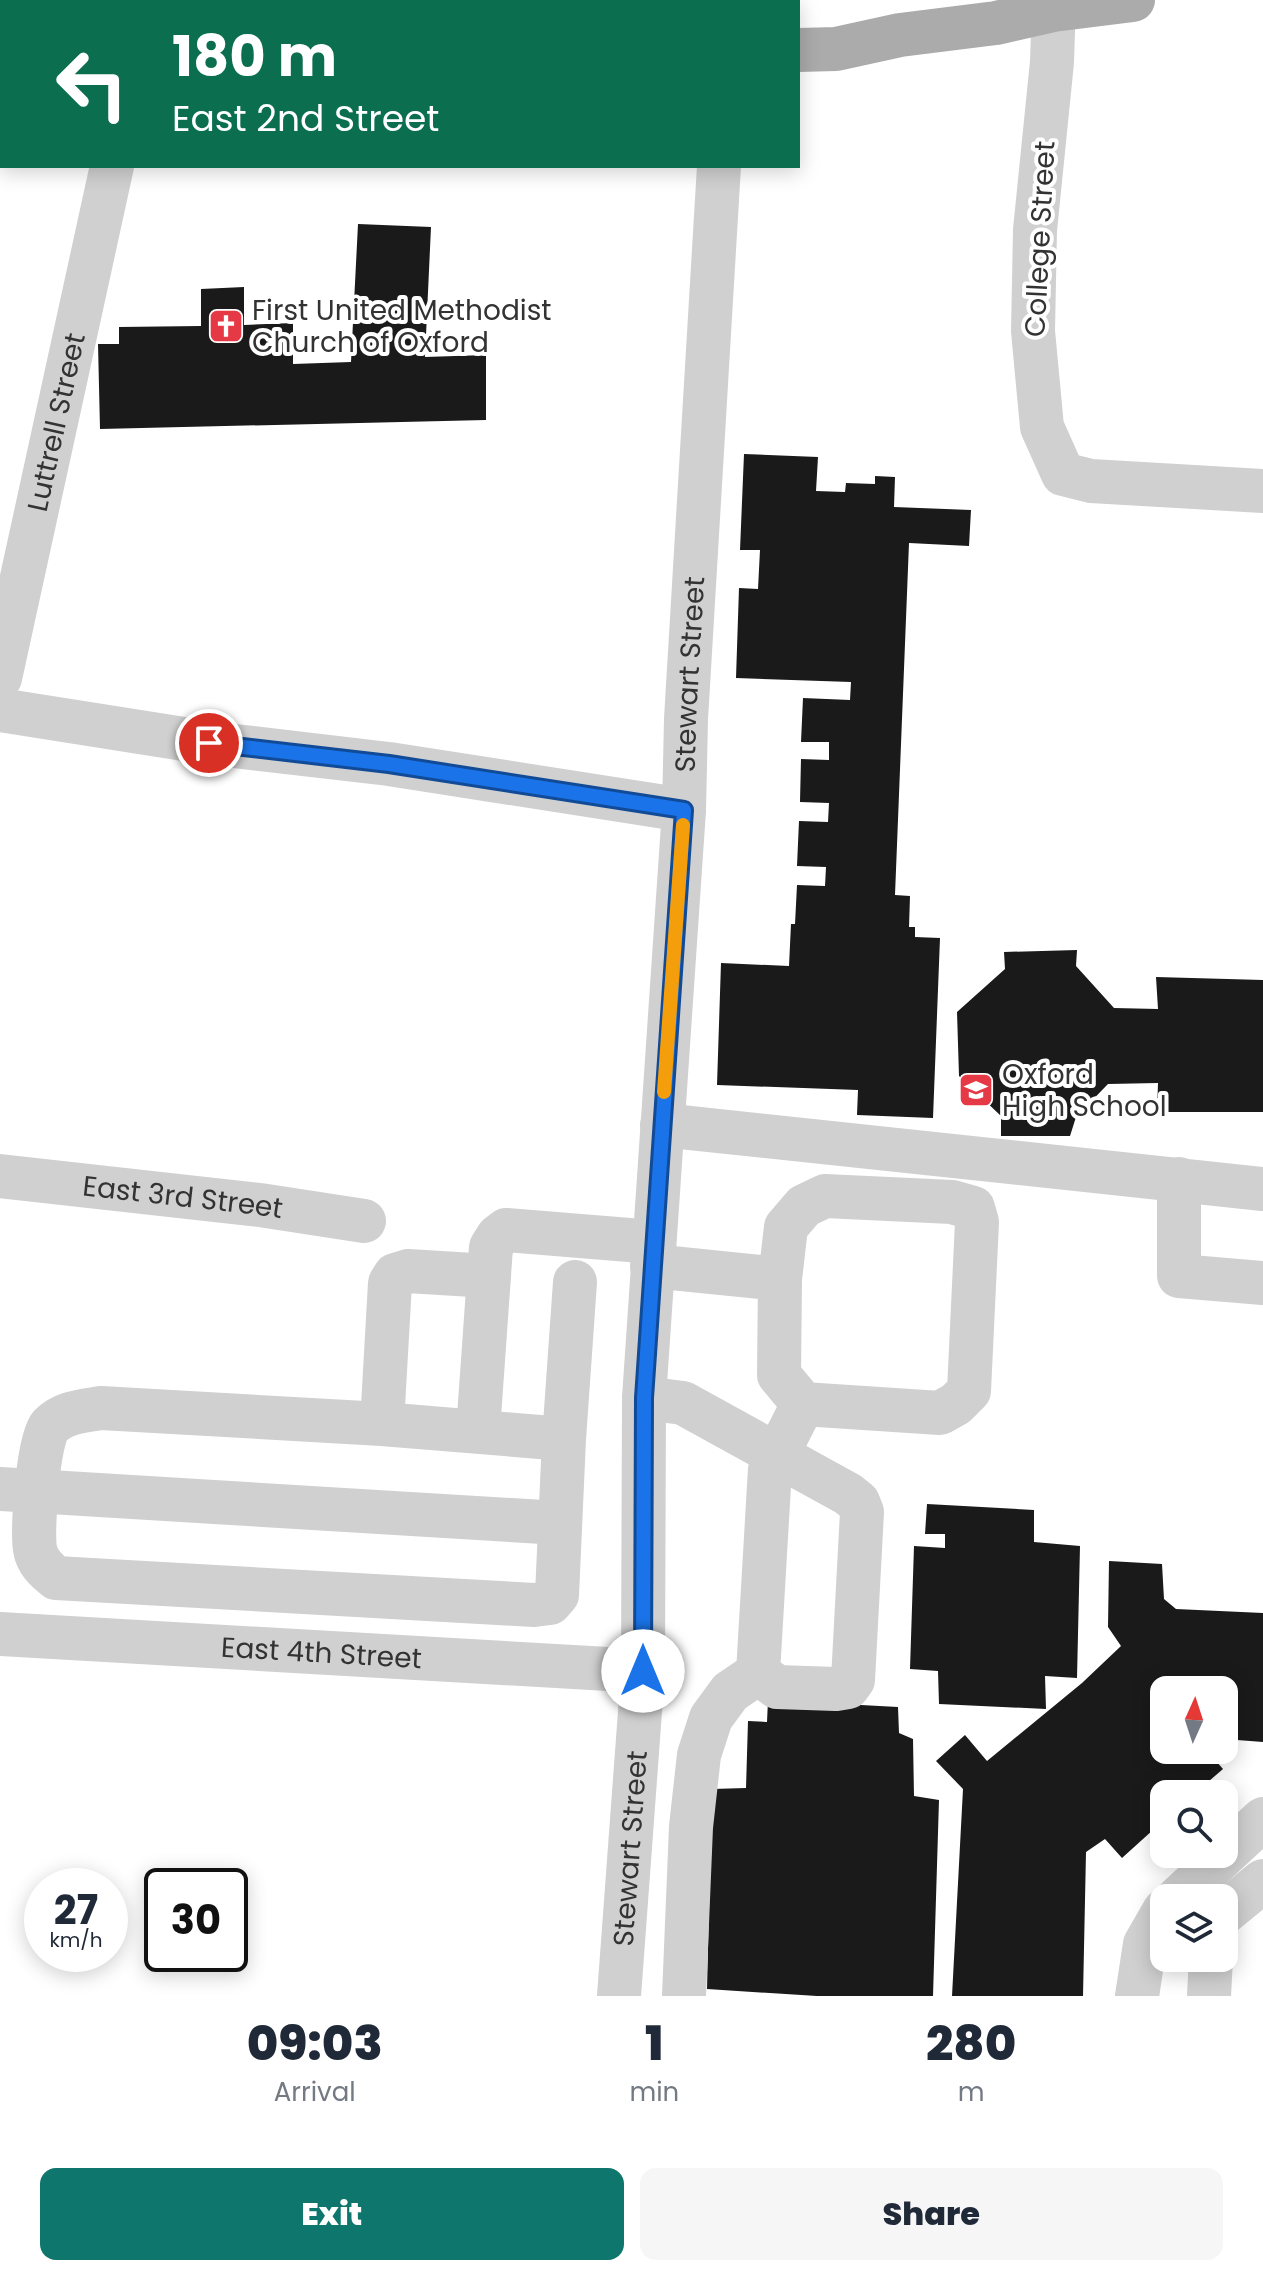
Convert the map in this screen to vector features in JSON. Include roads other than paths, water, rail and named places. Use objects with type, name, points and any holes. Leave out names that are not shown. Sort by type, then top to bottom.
[{"type":"main road","points":[[800,50],[836,49],[900,35],[996,23],[1054,5],[1133,0]]},
{"type":"street","name":"College Street","points":[[1054,5],[1052,62],[1035,230],[1033,331],[1042,427],[1063,474],[1091,481],[1263,491]]},
{"type":"street","name":"Luttrell Street","points":[[0,678],[112,168]]},
{"type":"street","name":"Stewart Street","points":[[619,1996],[643,1671],[644,1398],[684,810],[686,719],[719,168]]},
{"type":"street","points":[[0,710],[209,743],[389,764],[684,810]]},
{"type":"street","points":[[662,1125],[1263,1189]]},
{"type":"street","name":"East 3rd Street","points":[[0,1176],[260,1205],[364,1221]]},
{"type":"street","points":[[1179,1179],[1179,1276],[1263,1283]]},
{"type":"street","points":[[825,1196],[952,1202],[973,1208],[977,1222],[969,1391],[956,1404],[940,1413],[803,1404],[779,1375],[780,1279],[786,1227],[804,1206],[825,1196]]},
{"type":"street","points":[[478,1431],[491,1247],[506,1230],[780,1279]]},
{"type":"street","points":[[382,1424],[390,1283],[395,1275],[408,1271],[489,1276]]},
{"type":"street","points":[[564,1439],[382,1424],[101,1408],[72,1412],[48,1427],[19,1491],[35,1549],[44,1569],[56,1578],[534,1605],[550,1603],[557,1595],[575,1282]]},
{"type":"street","points":[[644,1398],[683,1403],[858,1502],[862,1512],[853,1680],[848,1687],[836,1689],[777,1687],[758,1673]]},
{"type":"street","points":[[758,1673],[770,1469],[803,1404]]},
{"type":"street","points":[[19,1491],[560,1523]]},
{"type":"street","name":"East 4th Street","points":[[0,1634],[643,1671]]},
{"type":"street","points":[[684,1996],[691,1827],[699,1755],[711,1718],[730,1692],[758,1673]]},
{"type":"street","points":[[1193,1884],[1263,1819]]},
{"type":"street","points":[[1238,1902],[1263,1881]]},
{"type":"street","points":[[1137,1996],[1145,1944],[1150,1935]]},
{"type":"street","points":[[1209,1996],[1210,1972]]},
{"type":"place","name":"First United Methodist Church of Oxford","points":[[226,326]]},
{"type":"place","name":"Oxford High School","points":[[976,1090]]}]
